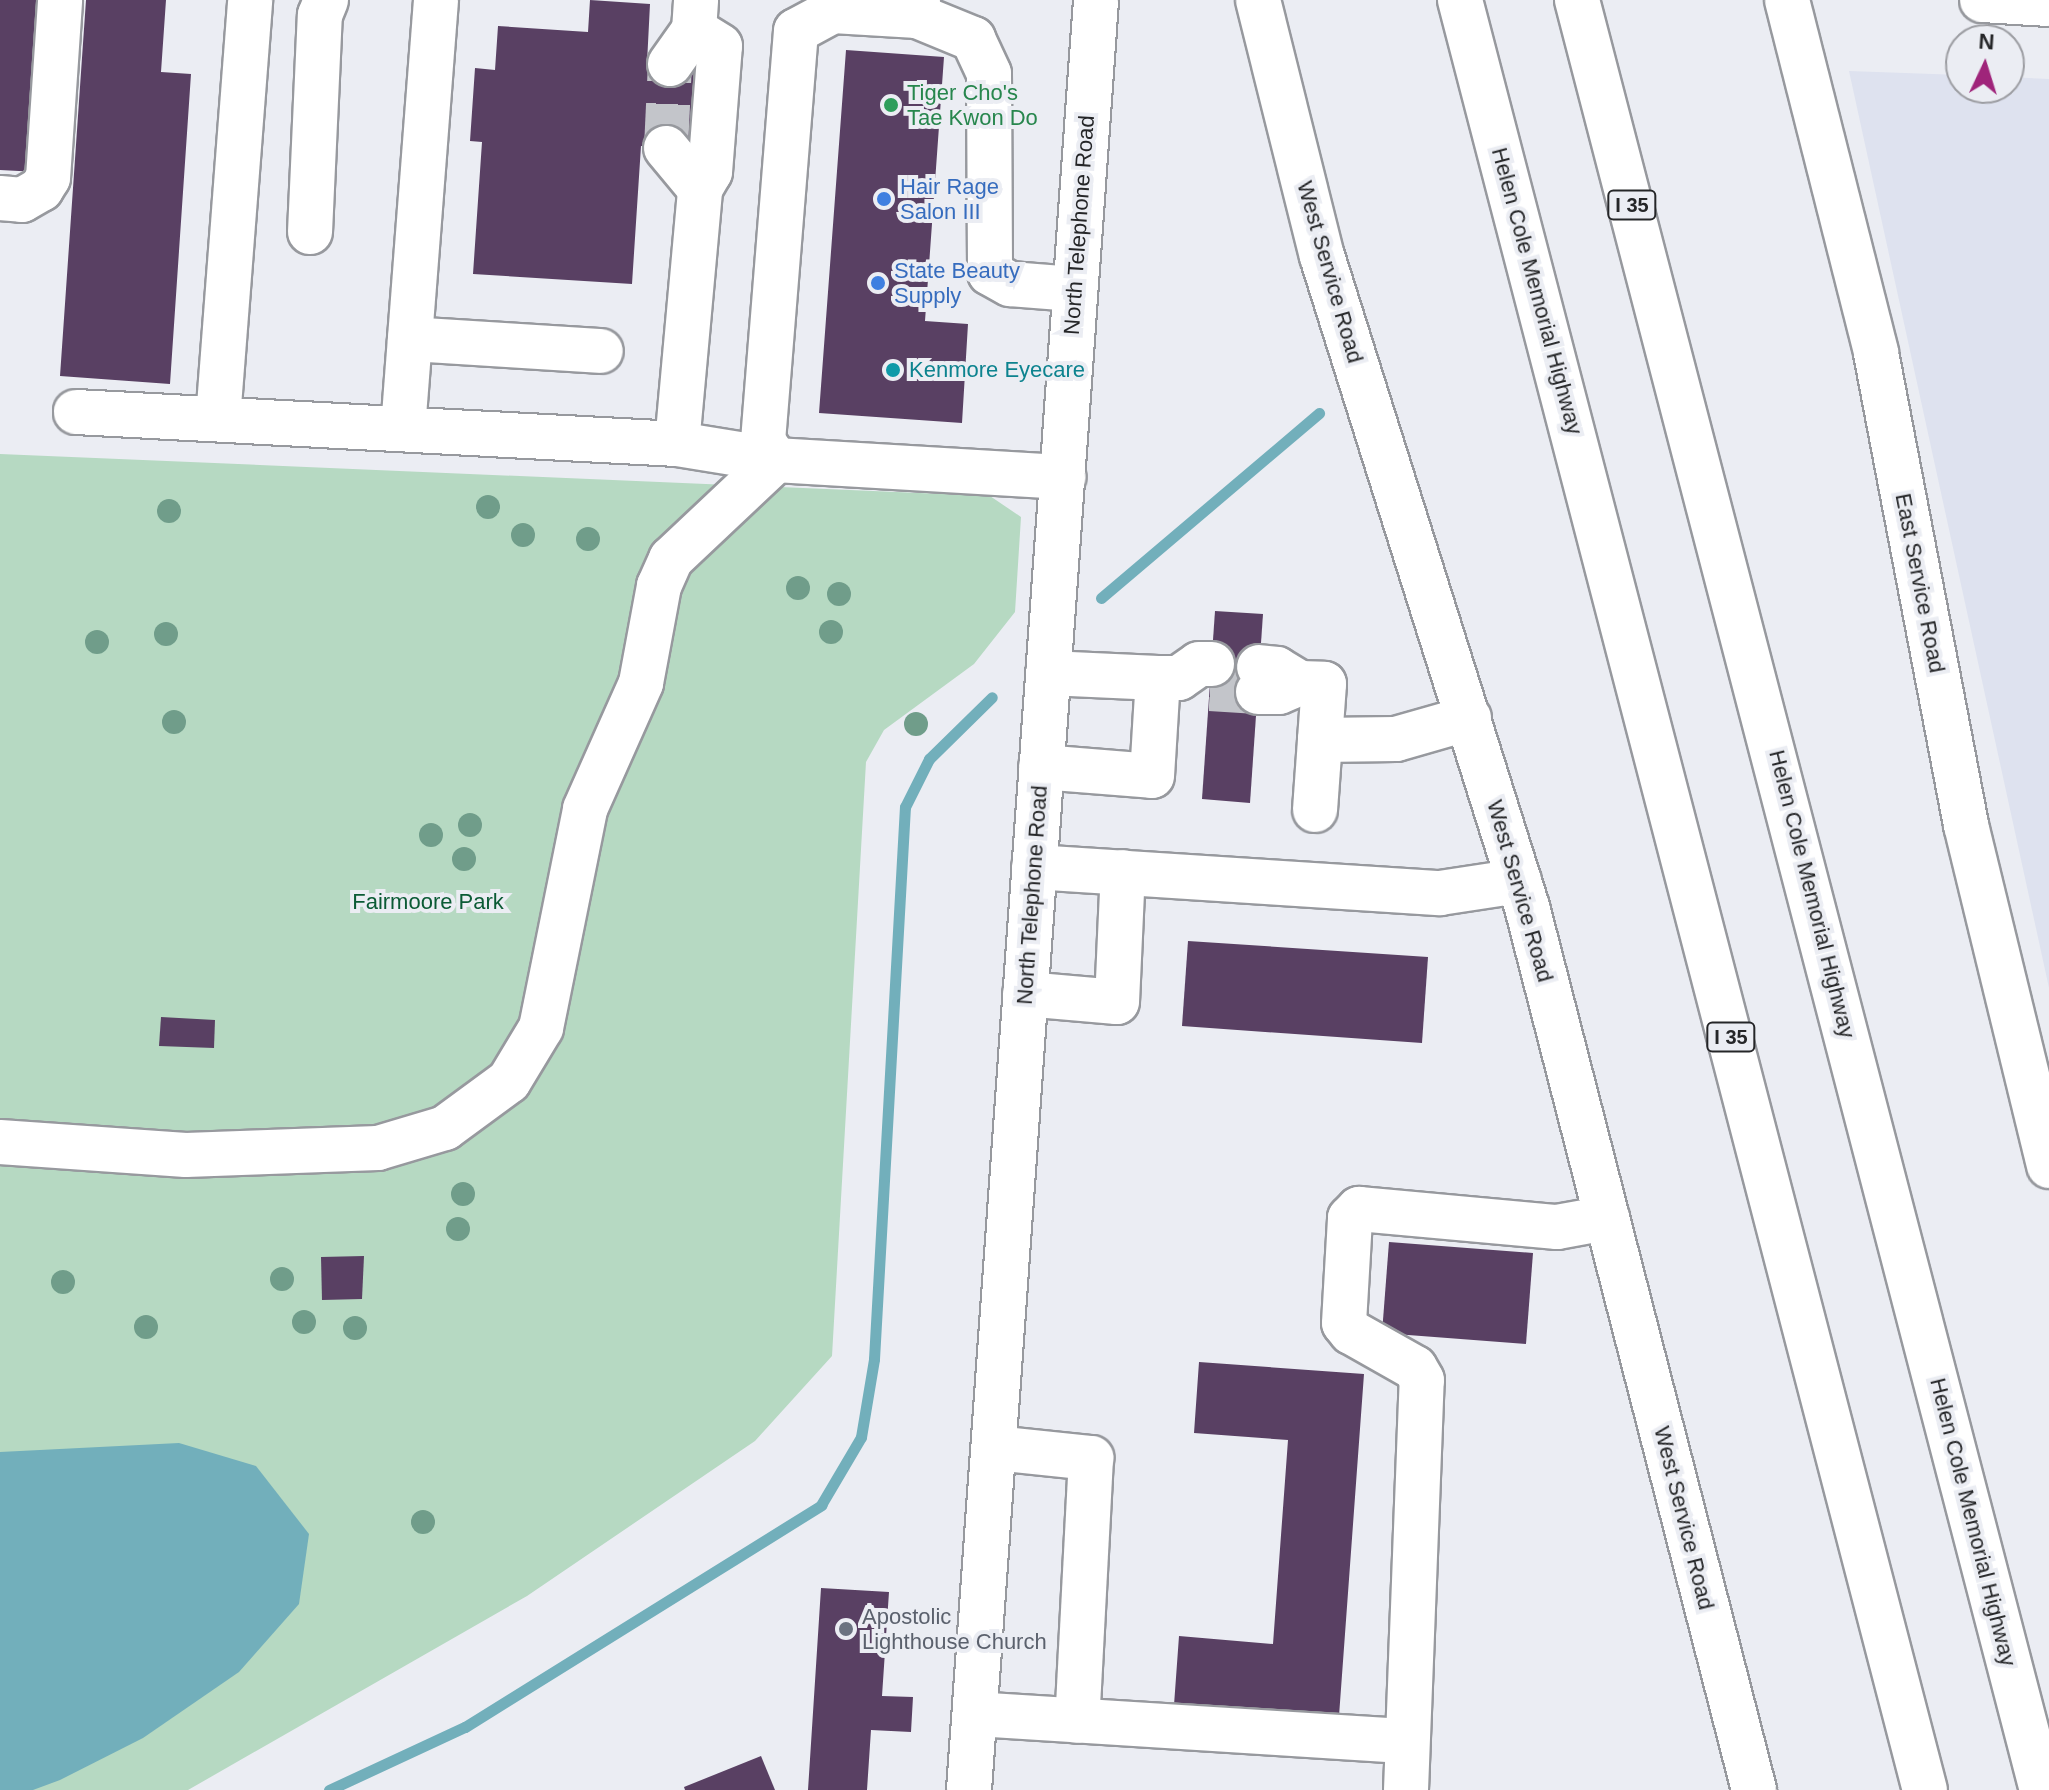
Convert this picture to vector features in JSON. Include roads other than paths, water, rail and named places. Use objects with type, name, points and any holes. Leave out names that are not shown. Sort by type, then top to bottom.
[{"type":"main road","points":[[0,198],[22,200],[41,189],[48,178],[60,0]]},
{"type":"main road","points":[[218,419],[250,0]]},
{"type":"main road","points":[[310,232],[320,15],[326,0]]},
{"type":"main road","points":[[403,429],[431,0]]},
{"type":"main road","name":"North Telephone Road","points":[[969,1790],[1096,0]]},
{"type":"main road","name":"West Service Road","points":[[1258,0],[1322,256],[1519,881],[1754,1790]]},
{"type":"main road","name":"Helen Cole Memorial Highway","points":[[1460,0],[1925,1790]]},
{"type":"main road","name":"Helen Cole Memorial Highway","points":[[1577,0],[2042,1790]]},
{"type":"main road","name":"East Service Road","points":[[1787,0],[1876,353],[1966,825],[2049,1166]]},
{"type":"main road","points":[[1982,0],[2049,4]]},
{"type":"main road","points":[[776,460],[763,441],[796,31],[833,11],[917,8],[973,39],[989,74],[990,273],[1010,284],[1074,289]]},
{"type":"main road","points":[[677,444],[700,189],[710,172],[720,46],[687,32]]},
{"type":"main road","points":[[666,148],[700,189]]},
{"type":"main road","points":[[410,339],[601,351]]},
{"type":"main road","points":[[76,412],[677,444],[776,460],[1063,477]]},
{"type":"main road","points":[[0,1142],[186,1155],[378,1148],[445,1128],[509,1081],[541,1028],[585,809],[641,683],[659,586],[671,559],[776,460]]},
{"type":"main road","points":[[1041,767],[1152,776],[1190,677],[1049,663]]},
{"type":"main road","points":[[1258,680],[1277,669],[1300,683],[1324,684],[1315,810]]},
{"type":"main road","points":[[1320,740],[1396,739],[1469,718]]},
{"type":"main road","points":[[1034,867],[1440,893],[1519,881]]},
{"type":"main road","points":[[1025,994],[1117,1002],[1123,872]]},
{"type":"main road","points":[[1406,1790],[1405,1741],[1422,1380],[1415,1368],[1344,1323],[1350,1218],[1359,1209],[1557,1227],[1607,1218]]},
{"type":"main road","points":[[994,1448],[1091,1458],[1077,1721]]},
{"type":"main road","points":[[975,1714],[1405,1741]]},
{"type":"water","points":[[179,1443],[256,1466],[309,1534],[299,1604],[239,1672],[143,1738],[60,1780],[33,1790],[0,1790],[0,1452]]},
{"type":"waterway","points":[[1101,598],[1319,413]]},
{"type":"waterway","points":[[329,1790],[465,1727],[821,1505],[861,1437],[874,1359],[905,807],[929,759],[992,697]]},
{"type":"tunnel","points":[[666,148],[670,64]]},
{"type":"tunnel","points":[[1210,689],[1258,692]]},
{"type":"place","name":"Tiger Cho's Tae Kwon Do","points":[[891,105]]},
{"type":"place","name":"Hair Rage Salon III","points":[[884,199]]},
{"type":"place","name":"State Beauty Supply","points":[[878,283]]},
{"type":"place","name":"Kenmore Eyecare","points":[[893,370]]},
{"type":"place","name":"Apostolic Lighthouse Church","points":[[846,1629]]},
{"type":"park label","name":"Fairmoore Park","points":[[428,902]]}]
